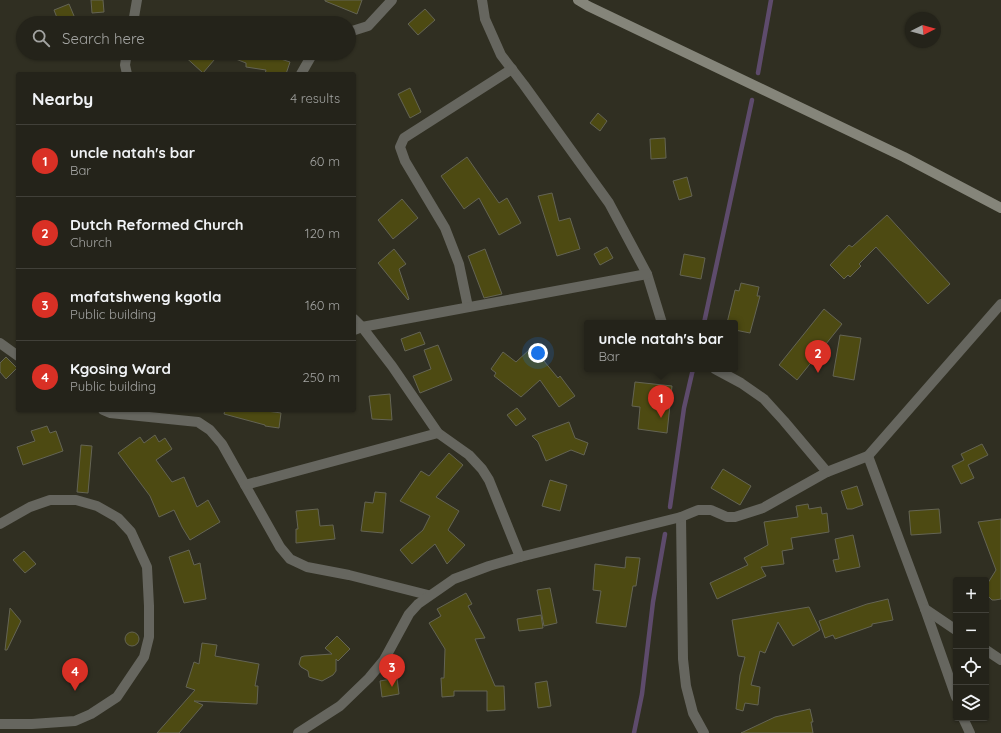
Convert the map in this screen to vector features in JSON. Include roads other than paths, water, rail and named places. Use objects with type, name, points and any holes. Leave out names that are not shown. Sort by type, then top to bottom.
[{"type":"street","points":[[134,16],[137,0]]},
{"type":"street","points":[[356,30],[368,26],[392,0]]},
{"type":"street","points":[[482,0],[485,19],[501,55],[609,203],[647,274],[661,320]]},
{"type":"street","points":[[578,0],[904,157],[1001,208]]},
{"type":"street","points":[[126,60],[127,72]]},
{"type":"street","points":[[302,72],[309,60]]},
{"type":"street","points":[[468,307],[459,264],[444,228],[405,160],[400,147],[404,138],[512,69]]},
{"type":"street","points":[[358,328],[647,274]]},
{"type":"street","points":[[298,733],[340,706],[369,678],[384,660],[409,614],[428,595],[454,579],[489,566],[520,557],[681,517],[698,510],[712,510],[727,517],[735,517],[763,508],[827,472],[868,456],[1001,304]]},
{"type":"street","points":[[358,328],[392,366],[438,433],[469,455],[482,469],[489,480],[520,557]]},
{"type":"street","points":[[0,343],[16,355]]},
{"type":"street","points":[[721,372],[741,383],[764,399],[827,472]]},
{"type":"street","points":[[108,412],[198,422],[210,430],[222,444],[280,547],[290,559],[307,567],[349,575],[428,595]]},
{"type":"street","points":[[245,485],[438,433]]},
{"type":"street","points":[[868,456],[953,688]]},
{"type":"street","points":[[0,524],[30,507],[50,500],[76,500],[97,506],[118,518],[131,532],[147,568],[149,606],[149,637],[144,658],[117,697],[91,714],[75,721],[32,724],[0,724]]},
{"type":"street","points":[[681,517],[683,659],[686,686],[693,713],[704,733]]},
{"type":"street","points":[[925,609],[953,628]]},
{"type":"street","points":[[989,652],[1001,660]]},
{"type":"street","points":[[964,721],[970,733]]},
{"type":"waterway","points":[[758,73],[771,0]]},
{"type":"waterway","points":[[705,320],[752,100]]},
{"type":"waterway","points":[[670,507],[684,408],[692,372]]},
{"type":"waterway","points":[[634,733],[642,694],[653,602],[665,534]]},
{"type":"place","name":"Dutch Reformed Church","points":[[818,373]]},
{"type":"place","name":"uncle natah's bar","points":[[661,418]]},
{"type":"place","name":"mafatshweng kgotla","points":[[392,687]]},
{"type":"place","name":"Kgosing Ward","points":[[75,691]]}]
